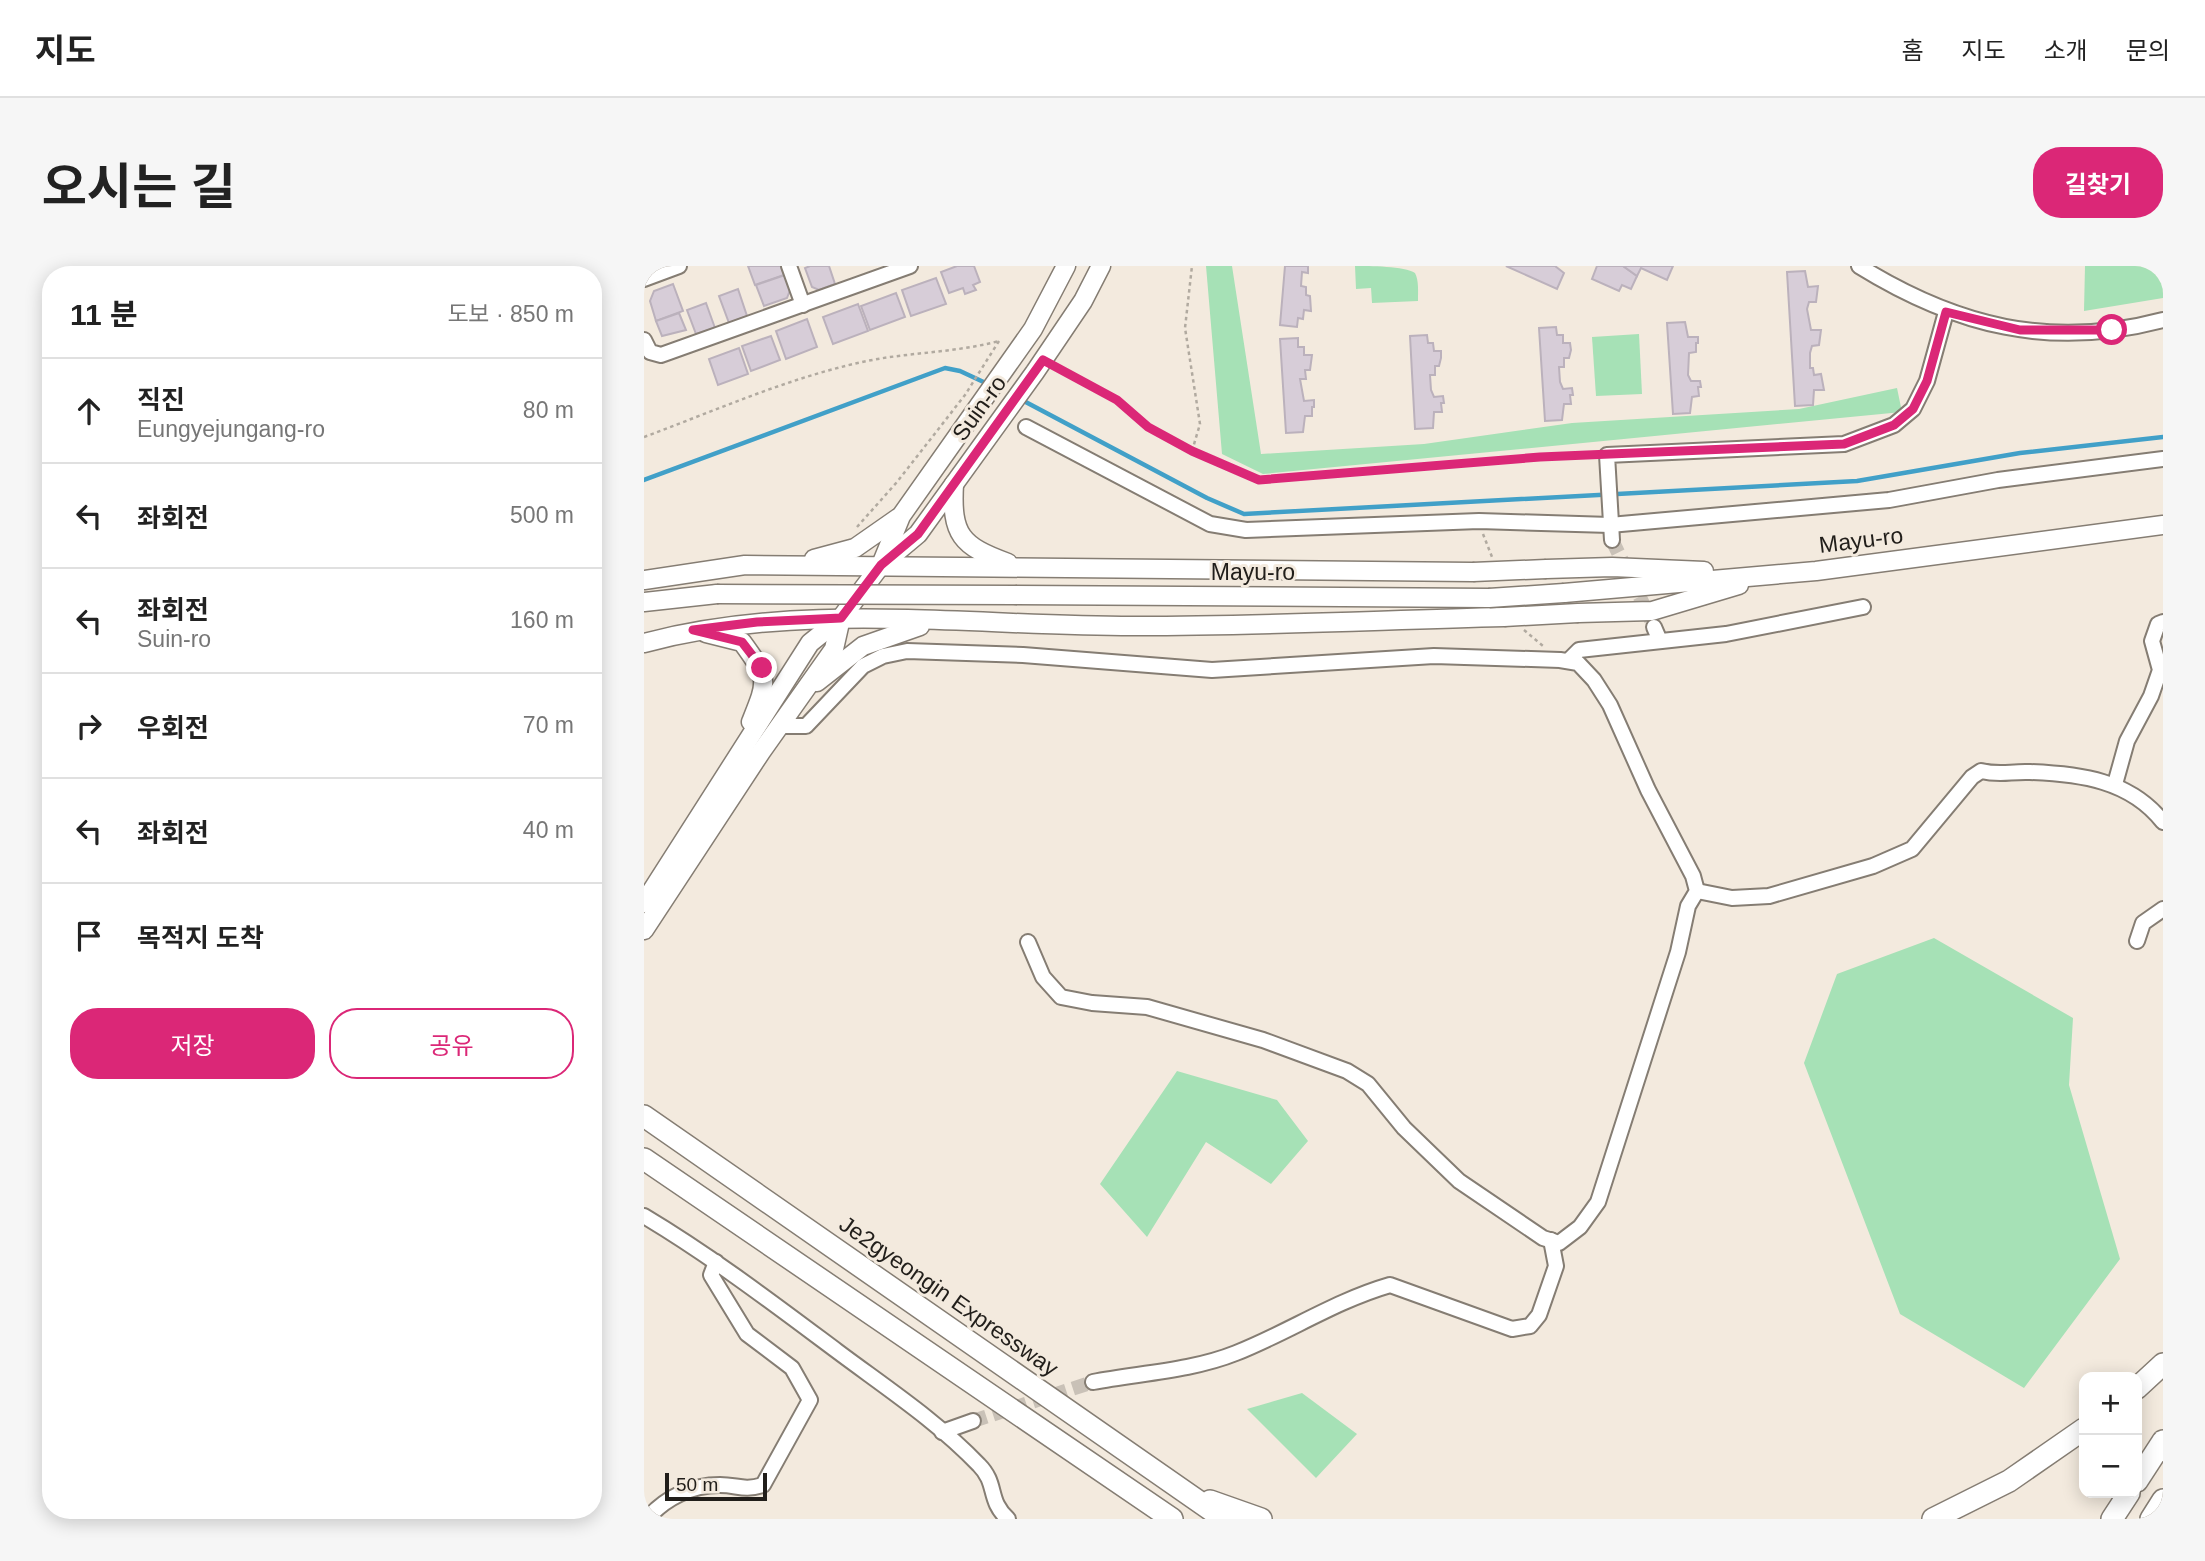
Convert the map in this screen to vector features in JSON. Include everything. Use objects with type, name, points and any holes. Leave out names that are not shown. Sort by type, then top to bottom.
[{"type":"highway","name":"Je2gyeongin Expressway","points":[[644,1116],[1224,1519]]},
{"type":"highway","points":[[644,1159],[1172,1519]]},
{"type":"highway","points":[[2142,1383],[2163,1364]]},
{"type":"highway","points":[[1933,1519],[2009,1481],[2079,1432]]},
{"type":"highway","points":[[2142,1473],[2163,1441]]},
{"type":"highway","points":[[1129,1490],[1159,1519]]},
{"type":"highway","points":[[1186,1492],[1261,1519]]},
{"type":"highway","points":[[2112,1519],[2126,1498]]},
{"type":"highway","points":[[2151,1519],[2163,1500]]},
{"type":"main road","name":"Suin-ro","points":[[881,565],[901,516],[971,400],[1001,356],[1033,329],[1066,266]]},
{"type":"main road","name":"Suin-ro","points":[[644,903],[810,643],[841,618],[881,565],[918,534],[1039,366],[1083,301],[1101,266]]},
{"type":"main road","points":[[954,484],[952,515],[960,533],[975,551],[1021,568]]},
{"type":"main road","points":[[775,566],[855,548],[901,516]]},
{"type":"main road","name":"Mayu-ro","points":[[644,602],[717,594],[1489,598],[1775,574],[2163,525]]},
{"type":"main road","points":[[644,580],[745,565],[1473,572],[1612,567],[1775,574]]},
{"type":"main road","points":[[644,643],[693,630],[757,622],[841,618],[1139,626],[1652,611],[1775,574]]},
{"type":"main road","name":"Suin-ro","points":[[644,930],[779,726],[834,649],[841,618]]},
{"type":"main road","points":[[803,692],[863,646],[934,622]]},
{"type":"main road","points":[[693,630],[742,642],[762,668],[765,687],[732,767]]},
{"type":"street","points":[[644,279],[679,266]]},
{"type":"street","points":[[789,266],[803,305]]},
{"type":"street","points":[[644,341],[650,352],[661,355],[910,266]]},
{"type":"street","points":[[1859,266],[1902,293],[1946,312],[1984,323],[2049,332],[2112,330],[2163,320]]},
{"type":"street","points":[[1611,528],[1607,461],[1844,444],[1894,425],[1913,409],[1927,381],[1946,312]]},
{"type":"street","points":[[1026,427],[1210,524],[1246,530],[1479,521],[1611,528],[1889,500],[1998,480],[2163,459]]},
{"type":"street","points":[[1568,661],[1579,650],[1657,634],[1726,634],[1863,607]]},
{"type":"street","points":[[2115,784],[2127,741],[2151,696],[2161,670],[2152,641],[2158,624],[2163,622]]},
{"type":"street","points":[[779,726],[806,726],[863,666],[883,656],[907,651],[1023,655],[1212,670],[1434,656],[1568,661],[1578,663],[1594,680],[1610,705],[1648,790],[1688,864],[1697,891],[1688,906],[1678,952],[1598,1202],[1580,1227],[1559,1243],[1487,1203],[1459,1181],[1404,1128],[1368,1084],[1347,1071],[1263,1040],[1147,1007],[1092,1003],[1060,997],[1043,977],[1028,942]]},
{"type":"street","points":[[1697,891],[1732,898],[1769,897],[1873,866],[1912,849],[1972,777],[1981,771],[2002,776],[2026,772],[2061,775],[2115,784],[2153,809],[2163,822]]},
{"type":"street","points":[[2137,942],[2143,923],[2163,909]]},
{"type":"street","points":[[644,1216],[716,1262],[943,1432],[981,1466],[992,1484],[996,1507],[1008,1519]]},
{"type":"street","points":[[1093,1382],[1121,1380],[1234,1354],[1312,1315],[1390,1285],[1512,1329],[1530,1326],[1539,1315],[1556,1266],[1551,1240]]},
{"type":"street","points":[[651,1518],[661,1503],[696,1488],[722,1485],[746,1490],[763,1485],[810,1400],[792,1368],[747,1334],[711,1275],[716,1262]]},
{"type":"street","points":[[943,1432],[973,1421]]},
{"type":"path","points":[[1192,266],[1185,328],[1200,424],[1192,451]]},
{"type":"path","points":[[644,437],[782,384],[868,360],[962,351],[999,341],[1001,356],[971,400]]},
{"type":"path","points":[[1039,366],[1117,400],[1148,427],[1192,451],[1259,480],[1540,457],[1607,461]]},
{"type":"green space","points":[[1206,266],[1232,266],[1261,454],[1424,444],[1572,423],[1799,409],[1897,388],[1902,412],[1263,474],[1222,454]]},
{"type":"green space","points":[[1355,266],[1378,266],[1415,273],[1418,301],[1372,303],[1371,288],[1356,289]]},
{"type":"green space","points":[[2085,266],[2163,266],[2163,298],[2084,311]]},
{"type":"green space","points":[[1639,334],[1642,394],[1596,396],[1592,337]]},
{"type":"green space","points":[[1934,938],[2073,1018],[2069,1085],[2120,1259],[2024,1388],[1900,1314],[1804,1063],[1837,974]]},
{"type":"green space","points":[[1177,1071],[1277,1100],[1308,1141],[1271,1184],[1206,1142],[1147,1237],[1100,1184]]},
{"type":"green space","points":[[1302,1393],[1357,1434],[1316,1478],[1247,1409]]},
{"type":"building","points":[[748,266],[781,266],[784,275],[755,285]]},
{"type":"building","points":[[829,266],[835,284],[819,290],[812,287],[805,268]]},
{"type":"building","points":[[957,266],[974,266],[980,282],[973,285],[976,290],[965,294],[963,288],[949,293],[941,272]]},
{"type":"building","points":[[1285,266],[1308,266],[1308,273],[1302,272],[1301,286],[1306,287],[1306,295],[1310,296],[1311,311],[1304,310],[1303,319],[1298,318],[1297,327],[1280,325]]},
{"type":"building","points":[[1506,266],[1555,266],[1564,273],[1557,289]]},
{"type":"building","points":[[1597,266],[1623,266],[1637,276],[1631,289],[1622,285],[1619,291],[1592,279]]},
{"type":"building","points":[[1623,266],[1673,266],[1667,280],[1641,268],[1637,276]]},
{"type":"building","points":[[1805,271],[1808,287],[1818,286],[1816,302],[1809,302],[1807,309],[1811,330],[1821,330],[1819,345],[1812,346],[1810,368],[1813,368],[1814,375],[1821,374],[1824,390],[1814,390],[1813,405],[1795,406],[1787,272]]},
{"type":"building","points":[[785,275],[790,290],[787,298],[764,306],[756,285]]},
{"type":"building","points":[[936,278],[946,304],[911,316],[902,290]]},
{"type":"building","points":[[673,284],[683,311],[656,321],[650,301],[654,291]]},
{"type":"building","points":[[738,289],[747,316],[729,323],[719,296]]},
{"type":"building","points":[[896,293],[905,317],[870,330],[861,306]]},
{"type":"building","points":[[706,303],[715,328],[696,334],[687,310]]},
{"type":"building","points":[[858,304],[868,331],[833,344],[823,317]]},
{"type":"building","points":[[679,313],[686,330],[662,336],[656,321]]},
{"type":"building","points":[[807,319],[817,347],[786,359],[776,331]]},
{"type":"building","points":[[1685,322],[1688,337],[1698,337],[1696,352],[1689,353],[1688,375],[1691,381],[1700,381],[1701,387],[1698,387],[1699,396],[1692,397],[1690,413],[1673,414],[1667,323]]},
{"type":"building","points":[[1556,327],[1557,335],[1563,335],[1563,343],[1570,343],[1569,358],[1564,358],[1564,367],[1559,367],[1563,389],[1572,388],[1573,395],[1570,395],[1571,404],[1564,404],[1562,420],[1545,421],[1539,328]]},
{"type":"building","points":[[1427,335],[1428,343],[1433,343],[1434,351],[1441,351],[1439,366],[1435,366],[1435,375],[1430,375],[1434,397],[1443,396],[1444,403],[1441,403],[1442,412],[1434,412],[1433,428],[1415,429],[1410,336]]},
{"type":"building","points":[[771,336],[780,360],[751,371],[742,346]]},
{"type":"building","points":[[1298,338],[1298,347],[1304,347],[1304,355],[1312,355],[1310,370],[1305,370],[1306,379],[1300,379],[1304,401],[1314,400],[1314,407],[1312,416],[1305,416],[1303,432],[1286,433],[1280,339]]},
{"type":"building","points":[[739,348],[748,374],[718,385],[709,359]]},
{"type":"waterway","points":[[644,480],[945,368],[960,371],[990,385]]},
{"type":"waterway","points":[[1020,399],[1207,498],[1244,514],[1857,481],[2020,453],[2163,437]]},
{"type":"tunnel","points":[[1612,540],[1651,620]]},
{"type":"tunnel","points":[[973,1421],[1093,1382]]},
{"type":"route","points":[[762,668],[742,642],[693,630],[757,622],[841,618],[881,565],[918,534],[1043,360],[1117,400],[1148,427],[1197,454],[1259,480],[1540,457],[1844,444],[1894,425],[1913,409],[1927,381],[1946,312],[2020,330],[2112,330]]}]
